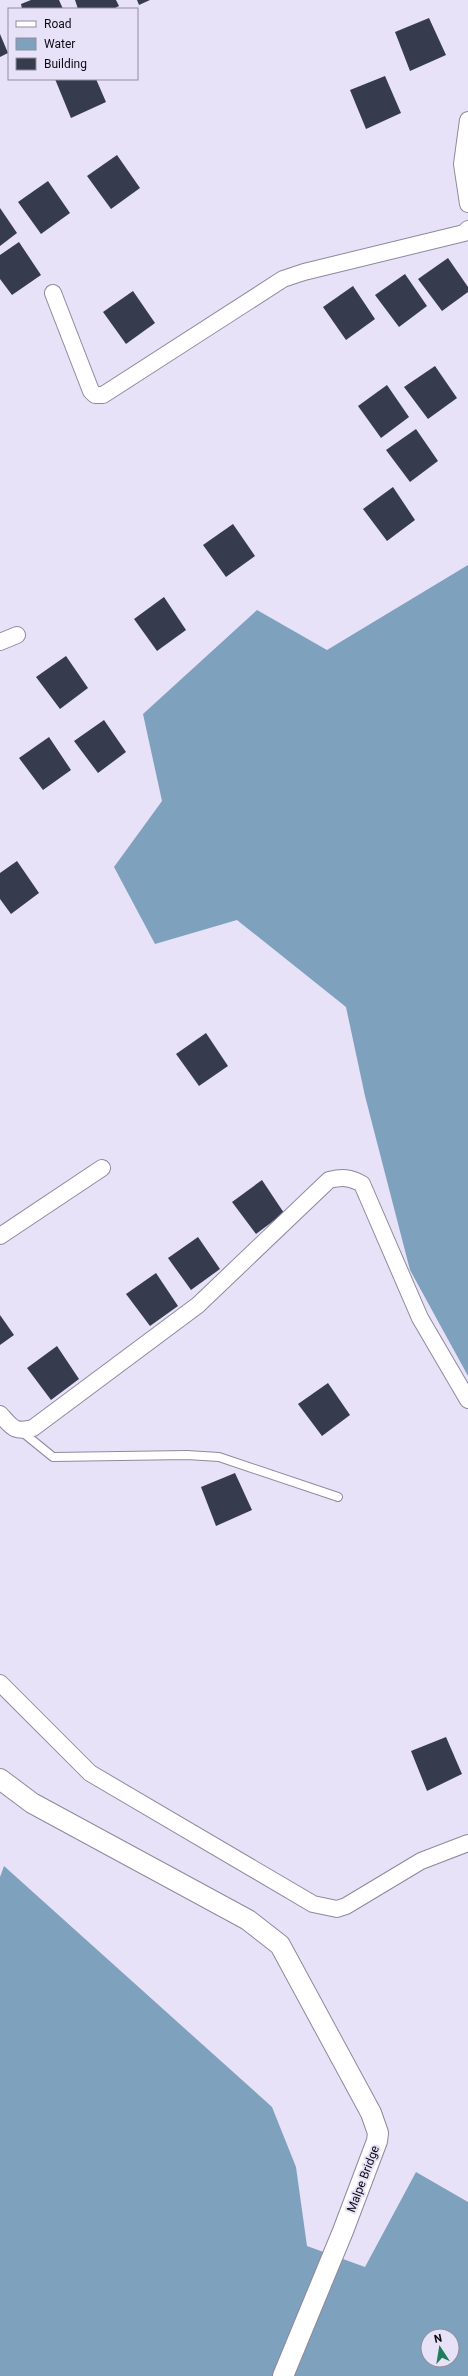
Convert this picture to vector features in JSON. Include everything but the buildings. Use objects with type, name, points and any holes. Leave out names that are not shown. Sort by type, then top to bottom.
[{"type":"street","points":[[468,120],[462,164],[468,204]]},
{"type":"street","points":[[52,293],[91,391],[95,394],[103,395],[284,279],[304,272],[464,233],[468,229]]},
{"type":"street","points":[[0,642],[17,635]]},
{"type":"street","points":[[0,1236],[102,1168]]},
{"type":"street","points":[[0,1414],[12,1428],[21,1431],[33,1428],[198,1305],[329,1180],[340,1177],[353,1178],[362,1184],[420,1318],[468,1400]]},
{"type":"street","points":[[0,1683],[90,1773],[313,1904],[337,1909],[346,1906],[421,1861],[468,1843]]},
{"type":"street","name":"Malpe Bridge","points":[[0,1779],[32,1803],[248,1920],[280,1945],[371,2113],[378,2133],[377,2141],[343,2231],[284,2376]]},
{"type":"lane","points":[[21,1431],[53,1457],[188,1455],[219,1457],[338,1497]]},
{"type":"water","points":[[468,565],[468,1376],[410,1270],[365,1096],[346,1007],[237,920],[155,944],[114,867],[162,801],[143,714],[257,610],[327,650]]},
{"type":"water","points":[[4,1866],[272,2107],[296,2167],[307,2246],[365,2267],[416,2172],[468,2202],[468,2376],[0,2376],[0,1877]]}]
